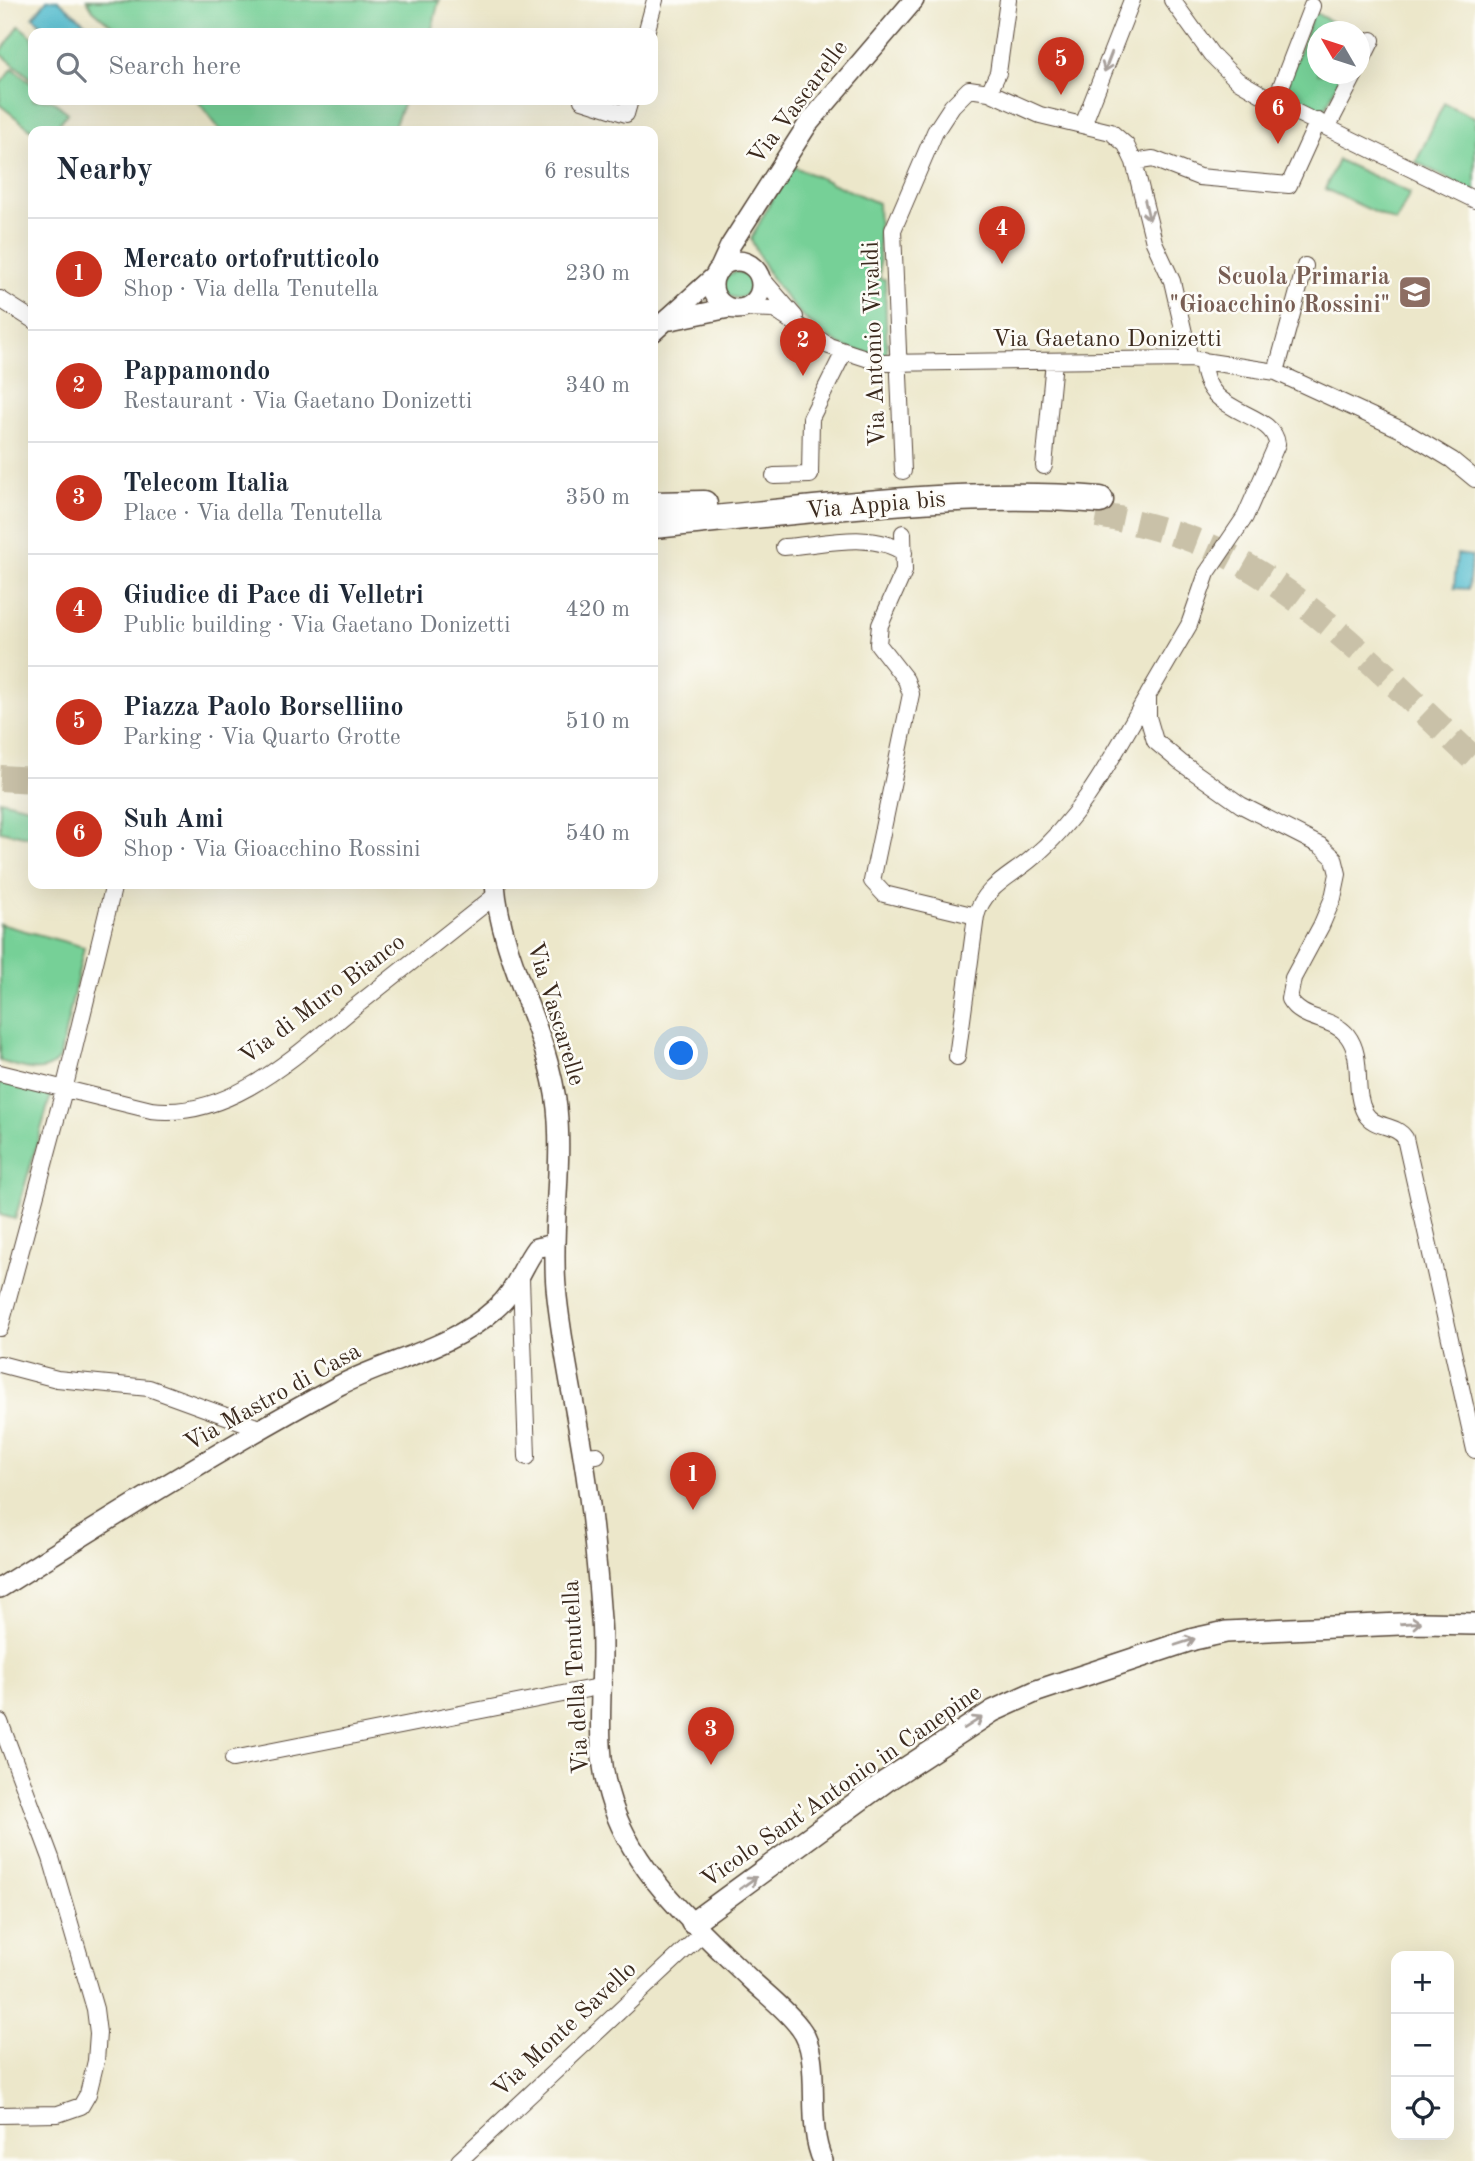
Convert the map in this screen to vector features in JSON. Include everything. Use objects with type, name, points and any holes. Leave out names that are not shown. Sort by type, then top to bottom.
[{"type":"highway","name":"Via Appia bis","points":[[658,539],[927,508]]},
{"type":"highway","name":"Via Appia bis","points":[[658,512],[1099,508]]},
{"type":"main road","name":"Vicolo Sant'Antonio in Canepine","points":[[697,1928],[934,1748],[987,1715],[1032,1693],[1216,1634],[1422,1623],[1475,1624]]},
{"type":"street","points":[[647,28],[655,0]]},
{"type":"street","name":"Via Vascarelle","points":[[658,328],[717,273],[782,162],[818,110],[914,0]]},
{"type":"street","points":[[957,1057],[976,916],[987,893],[1032,859],[1073,816],[1189,625],[1208,572],[1245,517],[1276,449],[1276,438],[1271,430],[1213,393],[1205,380],[1176,292],[1154,242],[1135,162],[1126,145],[1115,134],[1034,113],[989,92],[998,73],[1008,0]]},
{"type":"street","points":[[1083,125],[1132,0]]},
{"type":"street","points":[[1172,0],[1210,54],[1237,80],[1275,103],[1323,123],[1475,200]]},
{"type":"street","points":[[1275,103],[1312,6]]},
{"type":"street","points":[[1370,44],[1372,40]]},
{"type":"street","points":[[1135,162],[1153,159],[1199,177],[1289,185],[1323,123],[1348,84]]},
{"type":"street","name":"Via Antonio Vivaldi","points":[[903,471],[891,246],[894,223],[928,146],[952,106],[970,89],[989,92]]},
{"type":"street","points":[[598,105],[626,114],[628,105]]},
{"type":"street","name":"Via Vascarelle","points":[[753,269],[744,243],[756,207]]},
{"type":"street","points":[[731,262],[753,269],[759,293],[737,308],[722,304],[714,292],[717,273],[731,262]]},
{"type":"street","points":[[1276,372],[1305,266]]},
{"type":"street","name":"Via Gaetano Donizetti","points":[[753,269],[802,327]]},
{"type":"street","points":[[0,299],[28,317]]},
{"type":"street","name":"Via Gaetano Donizetti","points":[[737,308],[769,307],[844,352],[871,361],[899,364],[1196,359],[1276,372],[1404,431],[1452,460],[1475,479]]},
{"type":"street","name":"Via Vascarelle","points":[[670,320],[737,308]]},
{"type":"street","points":[[658,335],[670,320]]},
{"type":"street","points":[[774,476],[810,475],[811,418],[844,352]]},
{"type":"street","points":[[1044,466],[1054,361]]},
{"type":"street","points":[[903,534],[902,576],[880,625],[878,643],[906,680],[911,694],[872,881],[884,894],[976,916]]},
{"type":"street","points":[[784,547],[874,541],[892,544],[904,553]]},
{"type":"street","points":[[1148,695],[1149,726],[1161,747],[1241,806],[1321,846],[1336,863],[1338,880],[1329,907],[1293,978],[1289,999],[1300,1012],[1334,1026],[1347,1035],[1358,1066],[1364,1111],[1370,1119],[1396,1129],[1405,1138],[1475,1450]]},
{"type":"street","points":[[0,1328],[64,1090],[113,889]]},
{"type":"street","name":"Via Vascarelle","points":[[496,890],[514,968],[549,1068],[557,1104],[559,1140],[554,1244]]},
{"type":"street","name":"Via di Muro Bianco","points":[[0,1073],[64,1090],[170,1111],[198,1107],[238,1092],[276,1069],[496,890]]},
{"type":"street","name":"Via Mastro di Casa","points":[[0,1588],[262,1429],[343,1384],[463,1332],[497,1308],[521,1278],[536,1248],[554,1244]]},
{"type":"street","name":"Via della Tenutella","points":[[554,1244],[562,1337],[590,1456],[600,1603],[605,1780],[619,1822],[642,1862],[697,1928],[791,2018],[805,2036],[811,2058],[813,2125],[823,2161]]},
{"type":"street","points":[[521,1278],[527,1457]]},
{"type":"street","points":[[0,1364],[57,1379],[149,1388],[262,1429]]},
{"type":"street","points":[[233,1759],[603,1686]]},
{"type":"street","points":[[0,1722],[59,1884],[95,2009],[98,2033],[93,2078],[81,2106],[58,2114],[0,2115]]},
{"type":"street","name":"Via Monte Savello","points":[[459,2161],[697,1928]]},
{"type":"green space","points":[[87,0],[439,0],[432,28],[114,28],[93,10]]},
{"type":"green space","points":[[1314,12],[1330,21],[1311,21]]},
{"type":"green space","points":[[19,26],[28,33],[28,76],[0,53]]},
{"type":"green space","points":[[1307,31],[1307,84],[1337,84],[1322,115],[1282,97]]},
{"type":"green space","points":[[13,68],[28,81],[28,105],[58,105],[68,113],[57,126],[28,127],[0,105],[0,84]]},
{"type":"green space","points":[[1444,103],[1475,118],[1475,193],[1416,162]]},
{"type":"green space","points":[[201,105],[403,105],[394,126],[217,126]]},
{"type":"green space","points":[[1338,160],[1410,193],[1396,222],[1325,189]]},
{"type":"green space","points":[[790,165],[878,203],[880,279],[885,279],[887,355],[848,348],[828,337],[788,300],[758,255],[751,239]]},
{"type":"green space","points":[[737,272],[746,276],[750,285],[746,294],[737,298],[728,294],[724,285],[728,276]]},
{"type":"green space","points":[[0,800],[28,807],[28,837],[0,831]]},
{"type":"green space","points":[[0,924],[84,947],[60,1056],[48,1067],[33,1069],[0,1061]]},
{"type":"green space","points":[[0,1082],[51,1095],[15,1219],[0,1215]]},
{"type":"water","points":[[47,0],[58,0],[91,28],[46,28],[33,17]]},
{"type":"water","points":[[1457,554],[1472,556],[1468,589],[1454,588]]},
{"type":"tunnel","points":[[1097,515],[1142,524],[1186,538],[1215,549],[1252,569],[1320,617],[1384,673],[1475,760]]},
{"type":"tunnel","points":[[0,778],[28,780]]},
{"type":"place","name":"Piazza Paolo Borselliino","points":[[1061,95]]},
{"type":"place","name":"Suh Ami","points":[[1278,144]]},
{"type":"place","name":"Giudice di Pace di Velletri","points":[[1002,264]]},
{"type":"place","name":"Scuola Primaria \"Gioacchino Rossini\"","points":[[1415,292]]},
{"type":"place","name":"Pappamondo","points":[[803,376]]},
{"type":"place","name":"Mercato ortofrutticolo","points":[[693,1510]]},
{"type":"place","name":"Telecom Italia","points":[[711,1765]]}]
